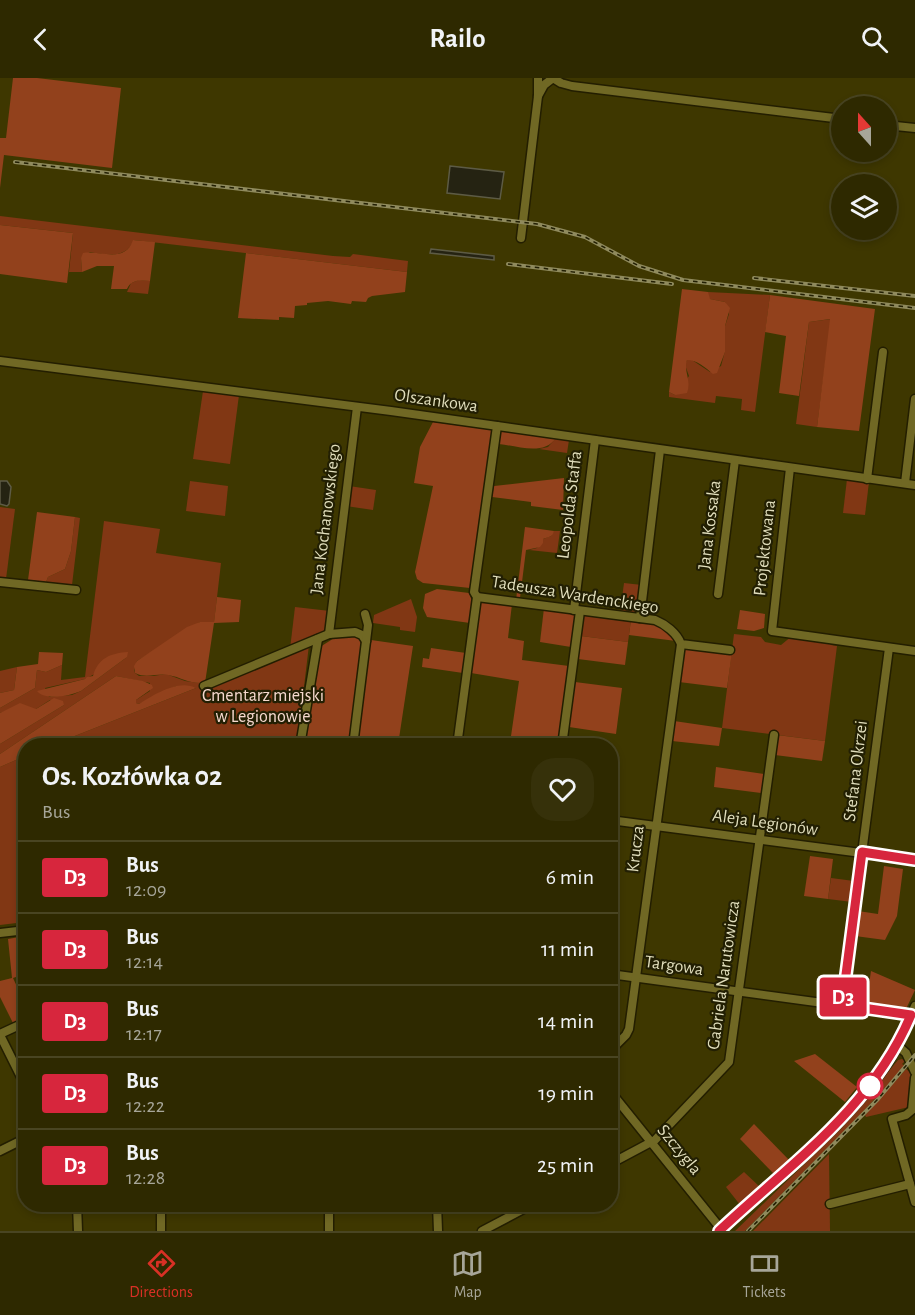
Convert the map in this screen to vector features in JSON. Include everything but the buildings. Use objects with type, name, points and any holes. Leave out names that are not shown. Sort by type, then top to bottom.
[{"type":"street","points":[[521,237],[538,96],[538,78]]},
{"type":"street","points":[[538,96],[542,87],[553,78],[572,86],[831,118]]},
{"type":"street","points":[[897,126],[915,128]]},
{"type":"street","points":[[867,479],[883,352]]},
{"type":"street","name":"Olszankowa","points":[[0,361],[357,407],[915,485]]},
{"type":"street","points":[[905,483],[915,399]]},
{"type":"street","name":"Jana Kochanowskiego","points":[[330,634],[357,407]]},
{"type":"street","points":[[459,738],[477,597],[474,592],[496,426]]},
{"type":"street","name":"Leopolda Staffa","points":[[563,738],[595,440]]},
{"type":"street","points":[[640,618],[660,450]]},
{"type":"street","name":"Jana Kossaka","points":[[718,594],[735,460]]},
{"type":"street","name":"Projektowana","points":[[790,468],[772,631],[889,648]]},
{"type":"street","points":[[0,582],[76,590]]},
{"type":"street","name":"Tadeusza Wardenckiego","points":[[477,597],[659,622],[679,638],[681,644]]},
{"type":"street","points":[[354,738],[368,625],[365,614]]},
{"type":"street","points":[[204,686],[330,634],[355,632],[362,635],[366,641]]},
{"type":"street","points":[[301,738],[318,639]]},
{"type":"street","points":[[681,644],[730,650]]},
{"type":"street","name":"Krucza","points":[[618,1043],[627,1033],[636,978],[681,644]]},
{"type":"street","points":[[889,648],[915,651]]},
{"type":"street","name":"Stefana Okrzei","points":[[842,1005],[889,648]]},
{"type":"street","name":"Gabriela Narutowicza","points":[[618,1160],[651,1143],[728,1064],[774,735]]},
{"type":"street","name":"Aleja Legionów","points":[[618,821],[915,860]]},
{"type":"street","points":[[0,933],[18,931]]},
{"type":"street","name":"Targowa","points":[[618,975],[842,1005],[913,1010]]},
{"type":"street","points":[[720,1230],[843,1117],[870,1086],[898,1046],[913,1010]]},
{"type":"street","points":[[18,1026],[0,1034],[18,1071]]},
{"type":"street","points":[[898,1046],[906,1053],[915,1072]]},
{"type":"street","points":[[915,1078],[912,1110],[906,1115],[892,1119],[915,1202]]},
{"type":"street","name":"Szczygla","points":[[618,1101],[720,1230]]},
{"type":"street","points":[[0,1151],[18,1142]]},
{"type":"street","points":[[830,1204],[910,1184]]},
{"type":"street","points":[[77,1212],[78,1231]]},
{"type":"street","points":[[160,1212],[161,1231]]},
{"type":"street","points":[[329,1212],[329,1231]]},
{"type":"street","points":[[437,1212],[438,1231]]},
{"type":"street","points":[[482,1231],[518,1212]]},
{"type":"green space","points":[[0,216],[333,256],[350,257],[353,254],[408,261],[407,272],[134,240],[131,246],[121,253],[109,255],[90,252],[81,258],[82,272],[69,272],[73,233],[0,225]]},
{"type":"green space","points":[[139,280],[150,281],[148,294],[127,292],[131,283]]},
{"type":"green space","points":[[708,292],[770,295],[755,412],[741,410],[742,399],[716,396],[715,403],[669,397],[669,392],[675,395],[689,376],[685,365],[687,360],[692,360],[710,372],[721,366],[725,351],[725,326],[729,314],[725,302],[708,298]]},
{"type":"green space","points":[[831,319],[817,427],[796,424],[809,322]]},
{"type":"green space","points":[[203,391],[239,395],[230,464],[193,459]]},
{"type":"green space","points":[[556,438],[569,440],[567,453],[539,449],[548,447]]},
{"type":"green space","points":[[847,479],[869,482],[865,515],[843,513]]},
{"type":"green space","points":[[190,481],[228,486],[225,516],[186,511]]},
{"type":"green space","points":[[349,486],[376,490],[373,510],[346,506]]},
{"type":"green space","points":[[0,507],[15,509],[6,579],[0,578]]},
{"type":"green space","points":[[75,517],[80,518],[72,585],[46,582],[48,577],[65,569],[71,551]]},
{"type":"green space","name":"Cmentarz miejski w Legionowie","points":[[104,521],[160,529],[156,553],[221,563],[214,623],[200,622],[137,661],[134,670],[139,676],[166,674],[199,683],[309,645],[298,738],[70,738],[196,688],[176,686],[139,704],[136,700],[150,691],[150,683],[116,676],[24,738],[18,738],[18,742],[0,754],[0,744],[64,705],[50,700],[36,709],[0,713],[0,708],[35,688],[37,670],[46,672],[62,665],[61,680],[85,677]],"holes":[[[127,657],[81,691],[72,695],[49,697],[45,688],[85,679]]]},
{"type":"green space","points":[[554,531],[560,531],[557,553],[529,550],[537,548],[543,539],[551,536]]},
{"type":"green space","points":[[624,583],[642,585],[639,615],[620,613]]},
{"type":"green space","points":[[411,599],[417,617],[415,632],[373,623],[374,615]]},
{"type":"green space","points":[[295,607],[330,611],[327,634],[290,649]]},
{"type":"green space","points":[[588,614],[631,620],[628,642],[581,636],[583,617]]},
{"type":"green space","points":[[734,634],[761,637],[765,642],[781,645],[792,636],[827,641],[837,646],[825,741],[722,728]]},
{"type":"green space","points":[[17,667],[14,690],[0,693],[0,671]]},
{"type":"green space","points":[[18,759],[18,923],[0,925],[0,767]]},
{"type":"green space","points":[[831,878],[854,881],[852,902],[828,899]]},
{"type":"green space","points":[[898,1060],[905,1061],[902,1064],[905,1066],[860,1115],[745,1231],[735,1231],[841,1129]]},
{"type":"green space","points":[[906,1069],[911,1073],[909,1107],[866,1117],[865,1115]]},
{"type":"green space","points":[[829,1154],[830,1231],[753,1231]]},
{"type":"green space","points":[[744,1172],[761,1188],[741,1206],[726,1187]]},
{"type":"shaded area","points":[[13,78],[37,78],[121,88],[112,168],[4,155],[0,188],[0,138],[6,138]]},
{"type":"shaded area","points":[[450,166],[504,172],[500,199],[447,193]]},
{"type":"shaded area","points":[[0,225],[73,233],[67,283],[0,274]]},
{"type":"shaded area","points":[[133,240],[155,242],[150,281],[134,282],[127,289],[111,289],[114,266],[97,266],[82,272],[83,253],[118,254],[124,252]]},
{"type":"shaded area","points":[[431,249],[494,256],[494,260],[430,253]]},
{"type":"shaded area","points":[[246,253],[407,272],[405,292],[372,296],[366,302],[352,301],[351,304],[328,301],[307,303],[307,305],[295,306],[294,318],[279,317],[279,320],[238,318]]},
{"type":"shaded area","points":[[682,289],[708,292],[710,299],[725,302],[730,308],[725,326],[725,352],[717,373],[713,374],[698,363],[687,360],[689,384],[687,393],[675,395],[669,392]]},
{"type":"shaded area","points":[[770,295],[875,309],[859,431],[817,427],[830,319],[809,322],[799,396],[779,393],[786,336],[765,332]]},
{"type":"shaded area","points":[[433,422],[492,430],[470,588],[423,583],[417,579],[415,572],[433,486],[414,483],[420,447]]},
{"type":"shaded area","points":[[501,431],[556,438],[545,447],[522,448],[499,444]]},
{"type":"shaded area","points":[[564,478],[563,510],[531,506],[531,502],[492,497],[494,486]]},
{"type":"shaded area","points":[[0,481],[7,481],[11,487],[7,506],[0,504]]},
{"type":"shaded area","points":[[37,512],[75,517],[71,551],[65,569],[48,577],[46,582],[28,580]]},
{"type":"shaded area","points":[[525,527],[554,531],[551,536],[543,539],[540,547],[526,550],[520,598],[522,600],[516,600]]},
{"type":"shaded area","points":[[437,589],[469,593],[472,601],[470,623],[427,617],[423,608],[425,594]]},
{"type":"shaded area","points":[[217,597],[241,600],[239,622],[214,623],[205,683],[168,675],[143,676],[135,673],[134,666],[137,661],[187,627],[200,622],[214,622]]},
{"type":"shaded area","points":[[484,600],[512,604],[508,638],[524,641],[522,660],[569,666],[559,738],[511,736],[519,681],[471,673],[481,603]]},
{"type":"shaded area","points":[[544,608],[572,612],[575,616],[571,647],[540,642]]},
{"type":"shaded area","points":[[740,610],[765,614],[764,628],[754,631],[737,629]]},
{"type":"shaded area","points":[[631,620],[658,623],[676,641],[629,635]]},
{"type":"shaded area","points":[[339,635],[352,635],[363,639],[350,738],[305,738],[320,647]]},
{"type":"shaded area","points":[[581,636],[628,642],[625,665],[578,659]]},
{"type":"shaded area","points":[[371,640],[413,646],[399,738],[358,738]]},
{"type":"shaded area","points":[[684,647],[732,652],[727,688],[679,682]]},
{"type":"shaded area","points":[[431,648],[466,653],[463,673],[422,667],[423,658],[429,659]]},
{"type":"shaded area","points":[[39,652],[63,653],[62,665],[46,672],[37,670],[35,688],[0,708],[0,693],[14,690],[17,667],[38,664]]},
{"type":"shaded area","points":[[128,652],[127,657],[81,691],[71,695],[52,697],[37,691],[93,676],[98,665],[106,658]]},
{"type":"shaded area","points":[[116,676],[152,685],[153,688],[136,700],[139,704],[174,687],[182,685],[196,688],[70,738],[24,738]]},
{"type":"shaded area","points":[[575,682],[622,688],[616,734],[569,727]]},
{"type":"shaded area","points":[[54,698],[63,701],[64,705],[0,744],[0,713],[20,703],[36,709]]},
{"type":"shaded area","points":[[674,721],[722,728],[719,746],[672,741]]},
{"type":"shaded area","points":[[777,735],[825,741],[822,761],[775,755]]},
{"type":"shaded area","points":[[18,742],[18,759],[0,767],[0,754]]},
{"type":"shaded area","points":[[716,767],[764,774],[761,793],[714,787]]},
{"type":"shaded area","points":[[810,856],[833,859],[828,899],[804,896]]},
{"type":"shaded area","points":[[884,866],[903,869],[897,916],[885,940],[855,936],[858,911],[878,914]]},
{"type":"shaded area","points":[[18,937],[18,976],[13,978],[18,989],[18,1020],[13,1023],[0,997],[0,981],[12,978],[8,939]]},
{"type":"shaded area","points":[[871,971],[915,990],[906,1009],[866,1005]]},
{"type":"shaded area","points":[[815,1054],[857,1087],[845,1102],[794,1061]]},
{"type":"shaded area","points":[[754,1124],[790,1161],[775,1175],[740,1139]]},
{"type":"railway","points":[[15,162],[537,224],[585,237],[639,266],[683,280],[915,308]]},
{"type":"railway","points":[[508,264],[672,284]]},
{"type":"railway","points":[[754,278],[915,296]]},
{"type":"railway","points":[[748,1231],[878,1099],[915,1055]]},
{"type":"bus line","name":"D3","points":[[719,1231],[843,1117],[870,1086],[898,1046],[911,1015],[842,1005],[862,852],[915,860]]}]
